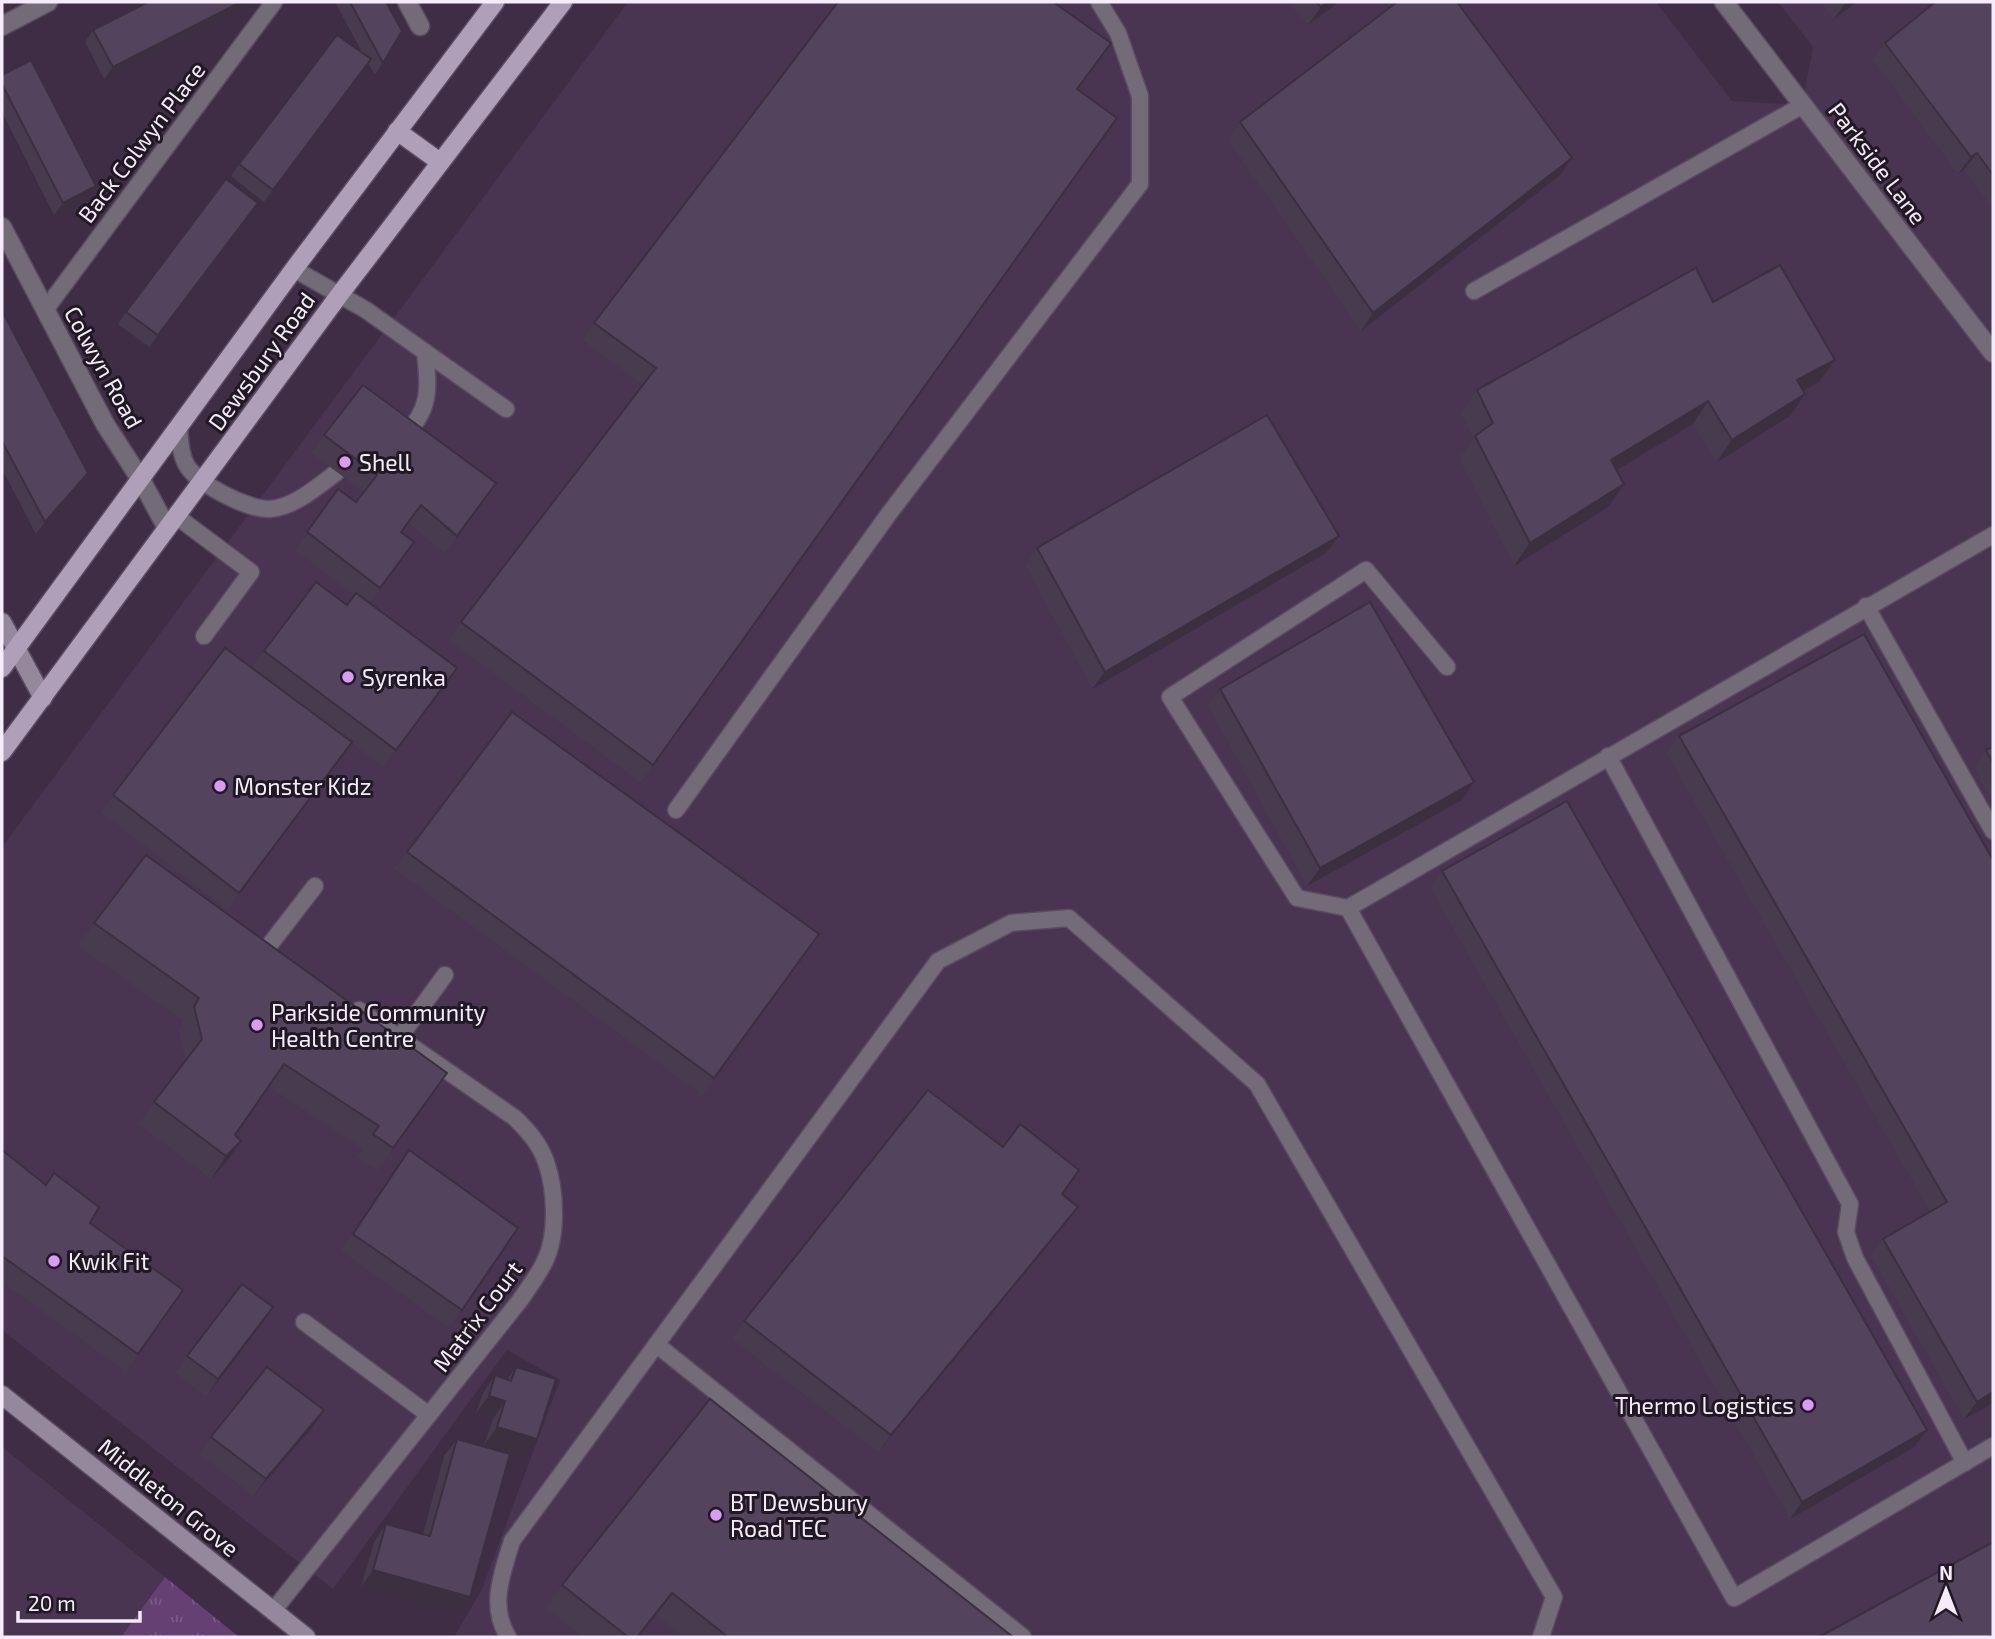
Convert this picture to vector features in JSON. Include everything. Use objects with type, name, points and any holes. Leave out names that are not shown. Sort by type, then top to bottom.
[{"type":"main road","name":"Dewsbury Road","points":[[2,668],[293,269],[495,2]]},
{"type":"main road","name":"Dewsbury Road","points":[[2,752],[340,294],[563,2]]},
{"type":"main road","points":[[397,131],[440,162]]},
{"type":"street","points":[[2,26],[48,2]]},
{"type":"street","points":[[407,2],[420,26]]},
{"type":"street","name":"Parkside Lane","points":[[1724,2],[1993,353]]},
{"type":"street","name":"Colwyn Road","points":[[2,227],[105,424],[171,522]]},
{"type":"street","points":[[2,622],[43,698]]},
{"type":"street","name":"Middleton Grove","points":[[2,1395],[306,1637]]},
{"type":"lane","name":"Back Colwyn Place","points":[[45,310],[274,2]]},
{"type":"lane","points":[[676,810],[888,515],[1140,184],[1140,96],[1118,33],[1099,2]]},
{"type":"lane","points":[[1474,291],[1803,105]]},
{"type":"lane","points":[[293,269],[340,294],[506,409]]},
{"type":"lane","points":[[400,438],[418,422],[426,403],[428,381],[425,352]]},
{"type":"lane","points":[[179,427],[186,466],[202,480],[246,505],[270,509],[292,503],[337,472]]},
{"type":"lane","points":[[171,522],[251,572],[204,636]]},
{"type":"lane","points":[[1447,667],[1366,570],[1170,697],[1297,898],[1348,908],[1866,606],[1993,535]]},
{"type":"lane","points":[[1866,606],[1993,831]]},
{"type":"lane","points":[[1608,757],[1850,1204],[1846,1232],[1855,1258],[1965,1463]]},
{"type":"lane","points":[[253,936],[273,951],[315,886]]},
{"type":"lane","points":[[1348,908],[1734,1598],[1993,1446]]},
{"type":"lane","points":[[508,1637],[498,1615],[497,1590],[512,1541],[938,961],[1011,923],[1069,918],[1257,1084],[1554,1597],[1541,1637]]},
{"type":"lane","points":[[400,1038],[445,975]]},
{"type":"lane","name":"Matrix Court","points":[[273,1611],[521,1299],[545,1261],[553,1230],[553,1198],[547,1162],[532,1135],[515,1118],[345,1000]]},
{"type":"lane","points":[[304,1322],[429,1415]]},
{"type":"lane","points":[[657,1345],[1023,1637]]},
{"type":"shaded area","points":[[628,2],[1656,2],[1732,101],[1802,105],[1813,47],[1778,2],[1993,2],[1993,1637],[454,1637],[482,1589],[560,1380],[507,1350],[333,1589],[2,1330],[2,847]]},
{"type":"shaded area","points":[[2,1447],[165,1577],[121,1637],[2,1637]]},
{"type":"green space","points":[[165,1577],[239,1637],[121,1637]]},
{"type":"building","points":[[148,2],[241,2],[113,67],[93,30]]},
{"type":"building","points":[[350,2],[386,2],[402,31],[383,63]]},
{"type":"building","points":[[838,2],[1053,2],[1111,43],[1077,89],[1117,118],[653,765],[461,622],[656,368],[594,323]]},
{"type":"building","points":[[1397,2],[1457,2],[1572,158],[1373,313],[1240,122]]},
{"type":"building","points":[[1935,2],[1993,2],[1993,175],[1977,153],[1971,157],[1885,43]]},
{"type":"building","points":[[337,35],[371,59],[273,190],[239,164]]},
{"type":"building","points":[[31,60],[96,186],[63,203],[2,84],[2,75]]},
{"type":"building","points":[[226,179],[258,203],[158,335],[126,312]]},
{"type":"building","points":[[1780,265],[1835,360],[1797,380],[1805,394],[1732,440],[1708,401],[1611,460],[1624,484],[1530,543],[1475,436],[1493,423],[1477,390],[1696,268],[1713,302]]},
{"type":"building","points":[[2,311],[88,473],[45,522],[2,441]]},
{"type":"building","points":[[363,385],[496,483],[457,536],[421,505],[401,532],[414,542],[380,588],[307,532],[338,489],[356,502],[377,475],[324,435]]},
{"type":"building","points":[[1267,415],[1339,536],[1105,672],[1037,548]]},
{"type":"building","name":"Syrenka","points":[[316,582],[347,605],[356,593],[457,668],[396,750],[264,651]]},
{"type":"building","points":[[1370,602],[1474,782],[1320,868],[1220,689]]},
{"type":"building","points":[[1864,634],[1993,860],[1993,1392],[1977,1402],[1883,1239],[1947,1202],[1679,736]]},
{"type":"building","name":"Monster Kidz","points":[[225,648],[352,742],[239,893],[113,795]]},
{"type":"building","points":[[512,712],[819,934],[714,1078],[407,852]]},
{"type":"building","points":[[1993,747],[1993,763],[1986,750]]},
{"type":"building","points":[[1567,801],[1927,1430],[1802,1502],[1442,871]]},
{"type":"building","name":"Parkside Community Health Centre","points":[[146,855],[447,1073],[393,1148],[373,1134],[379,1126],[284,1064],[235,1135],[241,1141],[226,1156],[154,1102],[202,1039],[194,1007],[199,998],[94,923]]},
{"type":"building","points":[[928,1090],[1003,1147],[1020,1124],[1079,1170],[1062,1194],[1078,1207],[891,1435],[744,1321]]},
{"type":"building","name":"Kwik Fit","points":[[2,1150],[46,1185],[54,1173],[99,1207],[90,1223],[183,1290],[138,1354],[2,1256]]},
{"type":"building","points":[[409,1150],[518,1228],[462,1310],[353,1234]]},
{"type":"building","points":[[242,1284],[273,1307],[218,1379],[187,1356]]},
{"type":"building","points":[[267,1367],[324,1410],[266,1479],[211,1437]]},
{"type":"building","points":[[516,1367],[556,1379],[537,1439],[497,1427],[505,1401],[489,1396],[495,1375],[511,1381]]},
{"type":"building","name":"BT Dewsbury Road TEC","points":[[710,1399],[1013,1637],[728,1637],[672,1593],[637,1637],[628,1637],[562,1585]]},
{"type":"building","points":[[457,1439],[510,1454],[470,1597],[373,1570],[386,1524],[430,1536]]},
{"type":"building","points":[[1993,1542],[1993,1637],[1819,1637]]},
{"type":"place","name":"Shell","points":[[345,462]]},
{"type":"place","name":"Syrenka","points":[[348,677]]},
{"type":"place","name":"Monster Kidz","points":[[220,786]]},
{"type":"place","name":"Parkside Community Health Centre","points":[[257,1025]]},
{"type":"place","name":"Kwik Fit","points":[[54,1261]]},
{"type":"place","name":"Thermo Logistics","points":[[1808,1405]]},
{"type":"place","name":"BT Dewsbury Road TEC","points":[[716,1515]]}]
